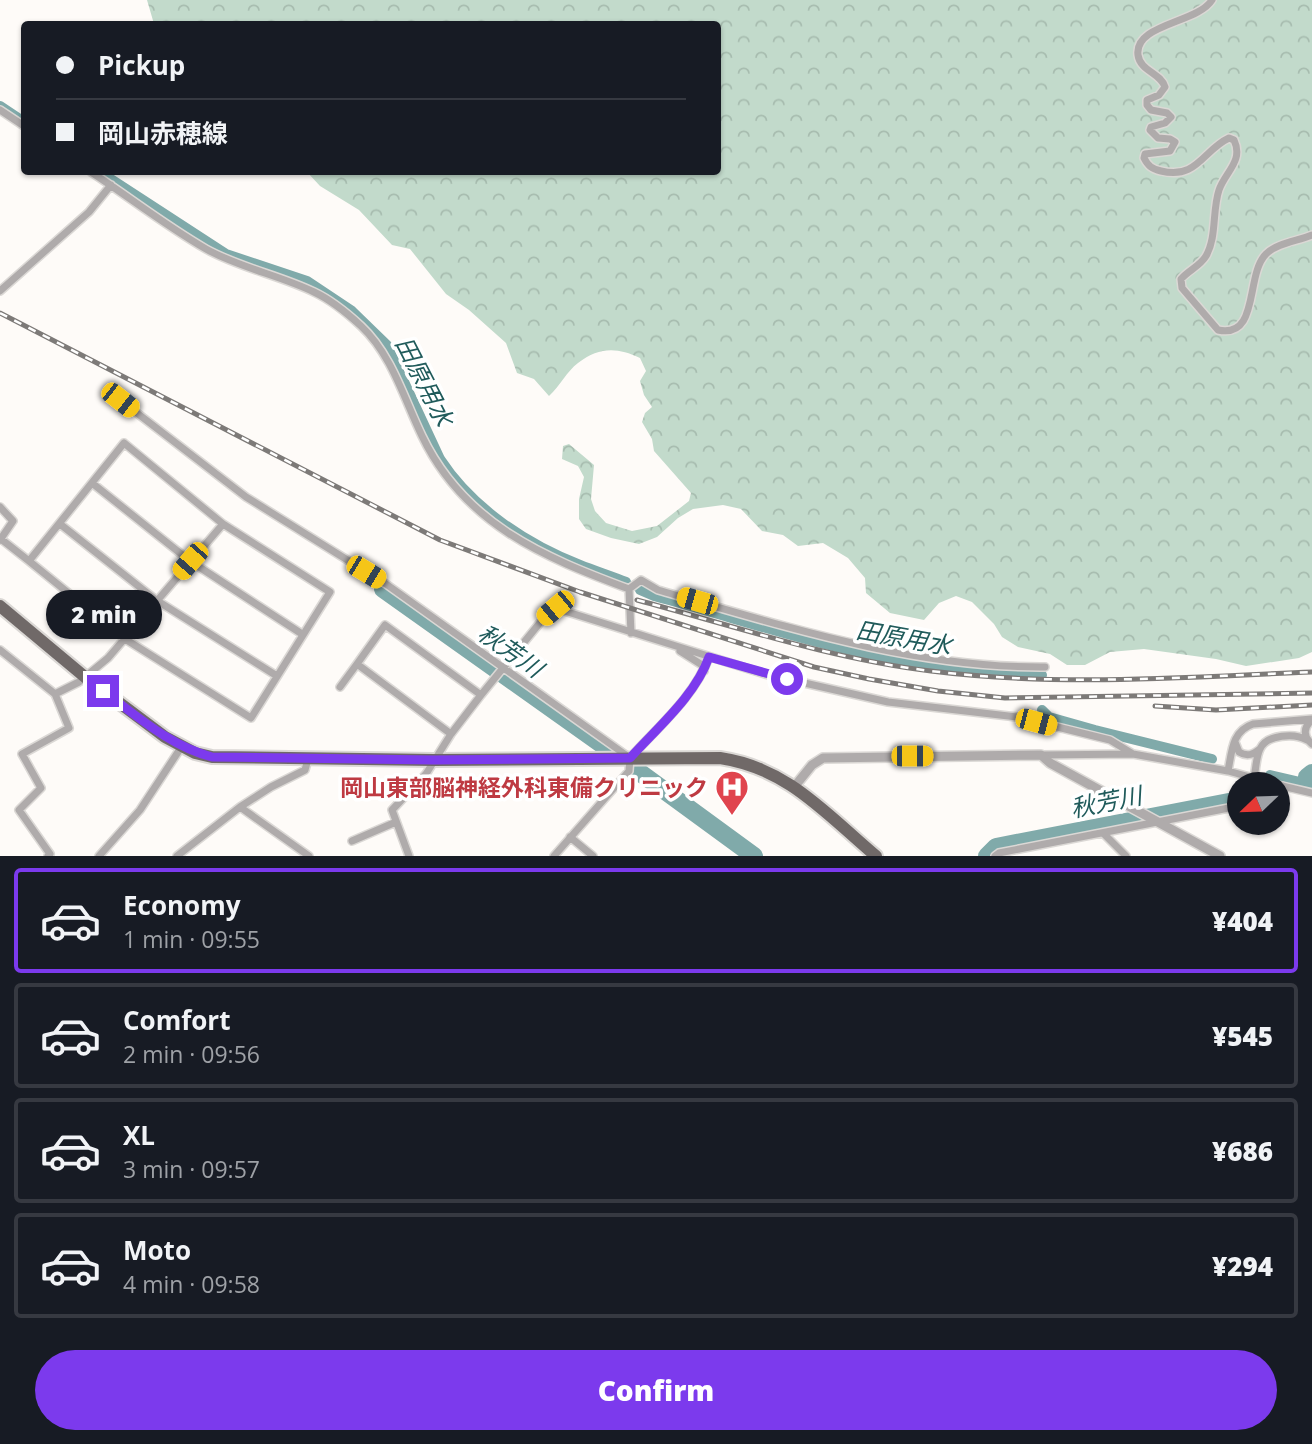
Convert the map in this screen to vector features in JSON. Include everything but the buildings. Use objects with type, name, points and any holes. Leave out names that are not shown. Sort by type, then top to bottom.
[{"type":"main road","points":[[0,607],[85,677],[165,737],[212,757],[434,760],[720,758],[759,766],[795,786],[871,854]]},
{"type":"street","points":[[1212,0],[1208,7],[1149,34],[1141,40],[1138,49],[1141,64],[1159,77],[1165,88],[1159,95],[1147,100],[1147,105],[1150,110],[1167,113],[1171,117],[1150,130],[1158,138],[1175,142],[1171,151],[1145,154],[1148,165],[1154,170],[1178,173],[1206,158],[1222,141],[1229,138],[1236,144],[1234,166],[1219,188],[1210,246],[1200,263],[1181,279],[1182,288],[1218,330],[1235,330],[1243,324],[1247,315],[1258,264],[1267,253],[1277,247],[1312,235]]},
{"type":"street","points":[[0,110],[21,125]]},
{"type":"street","points":[[96,175],[205,248],[315,292],[333,303],[361,325],[384,353],[434,460],[463,497],[513,538],[575,569],[629,589]]},
{"type":"street","points":[[0,291],[89,212],[111,185]]},
{"type":"street","points":[[120,400],[246,497],[386,584],[630,758]]},
{"type":"street","points":[[0,507],[13,521],[0,539],[125,639],[251,718],[330,592],[223,524],[124,443],[29,561]]},
{"type":"street","points":[[92,483],[190,561],[302,634]]},
{"type":"street","points":[[60,524],[156,600],[277,676]]},
{"type":"street","points":[[55,694],[85,677],[108,658],[223,524]]},
{"type":"street","points":[[629,589],[641,580],[658,590],[897,653],[982,665],[1045,667]]},
{"type":"street","points":[[629,589],[631,633]]},
{"type":"street","points":[[409,856],[392,810],[426,774],[451,734],[481,695],[542,619],[555,608],[765,674],[888,702],[1017,718],[1110,740],[1133,754]]},
{"type":"street","points":[[340,688],[385,625],[481,695]]},
{"type":"street","points":[[673,647],[702,665],[704,671]]},
{"type":"street","points":[[0,650],[55,694],[69,728],[22,754],[41,788],[19,810],[50,853],[48,856]]},
{"type":"street","points":[[554,856],[629,771],[630,758],[692,689],[704,671],[709,657]]},
{"type":"street","points":[[356,664],[451,734]]},
{"type":"street","points":[[1228,771],[1239,731],[1253,724],[1312,719]]},
{"type":"street","points":[[1310,742],[1306,728],[1312,719]]},
{"type":"street","points":[[1235,740],[1242,754],[1251,755],[1265,742],[1279,737],[1300,736],[1310,742]]},
{"type":"street","points":[[99,856],[140,810],[182,746]]},
{"type":"street","points":[[1255,772],[1260,749]]},
{"type":"street","points":[[795,786],[812,765],[823,758],[1133,754],[1232,772]]},
{"type":"street","points":[[1041,755],[1049,763],[1220,856]]},
{"type":"street","points":[[177,856],[240,807],[305,770],[308,759]]},
{"type":"street","points":[[1290,788],[1312,793]]},
{"type":"street","points":[[240,807],[309,856]]},
{"type":"street","points":[[995,856],[999,853],[1227,808]]},
{"type":"street","points":[[352,841],[396,822]]},
{"type":"street","points":[[1104,834],[1126,856]]},
{"type":"street","points":[[570,837],[593,856]]},
{"type":"green space","points":[[147,0],[1312,0],[1312,652],[1299,658],[1246,666],[1144,649],[1110,652],[1085,665],[1067,665],[1050,654],[1018,647],[1002,637],[994,624],[972,602],[956,596],[939,603],[924,620],[890,613],[866,593],[865,578],[848,558],[823,543],[798,546],[783,535],[762,531],[741,509],[723,505],[693,509],[678,518],[657,537],[639,544],[586,529],[579,519],[579,499],[584,477],[578,466],[562,459],[563,446],[569,444],[594,465],[591,499],[595,511],[606,523],[632,531],[657,526],[689,501],[691,493],[654,451],[652,439],[642,422],[645,413],[652,407],[644,395],[640,381],[646,371],[640,358],[608,350],[593,354],[574,366],[549,396],[534,379],[517,373],[506,343],[469,310],[446,294],[410,249],[392,245],[359,210],[320,186],[310,175],[721,175],[721,21],[153,21]]},
{"type":"waterway","name":"田原用水","points":[[0,106],[21,120]]},
{"type":"waterway","name":"田原用水","points":[[105,175],[226,254],[307,281],[352,311],[387,345],[440,459],[453,477],[484,509],[540,546],[626,582]]},
{"type":"waterway","name":"秋芳川","points":[[383,589],[611,751]]},
{"type":"waterway","name":"田原用水","points":[[640,590],[789,635],[871,655],[956,668],[1042,675]]},
{"type":"waterway","name":"田原用水","points":[[1042,710],[1049,717],[1212,759]]},
{"type":"waterway","name":"秋芳川","points":[[635,769],[754,856]]},
{"type":"waterway","name":"秋芳川","points":[[1307,777],[1312,773]]},
{"type":"waterway","name":"田原用水","points":[[1290,780],[1312,785]]},
{"type":"waterway","name":"秋芳川","points":[[987,856],[996,847],[1227,802]]},
{"type":"railway","points":[[0,313],[440,540],[580,592],[814,667],[938,691],[1005,698],[1312,693]]},
{"type":"railway","points":[[637,600],[820,650],[931,671],[1074,680],[1312,672]]},
{"type":"railway","points":[[1155,706],[1216,710],[1312,705]]},
{"type":"place","name":"岡山東部脳神経外科東備クリニック","points":[[732,817]]},
{"type":"route","points":[[103,691],[165,737],[195,753],[212,757],[434,760],[630,758],[692,689],[704,671],[709,657],[787,679]]}]
